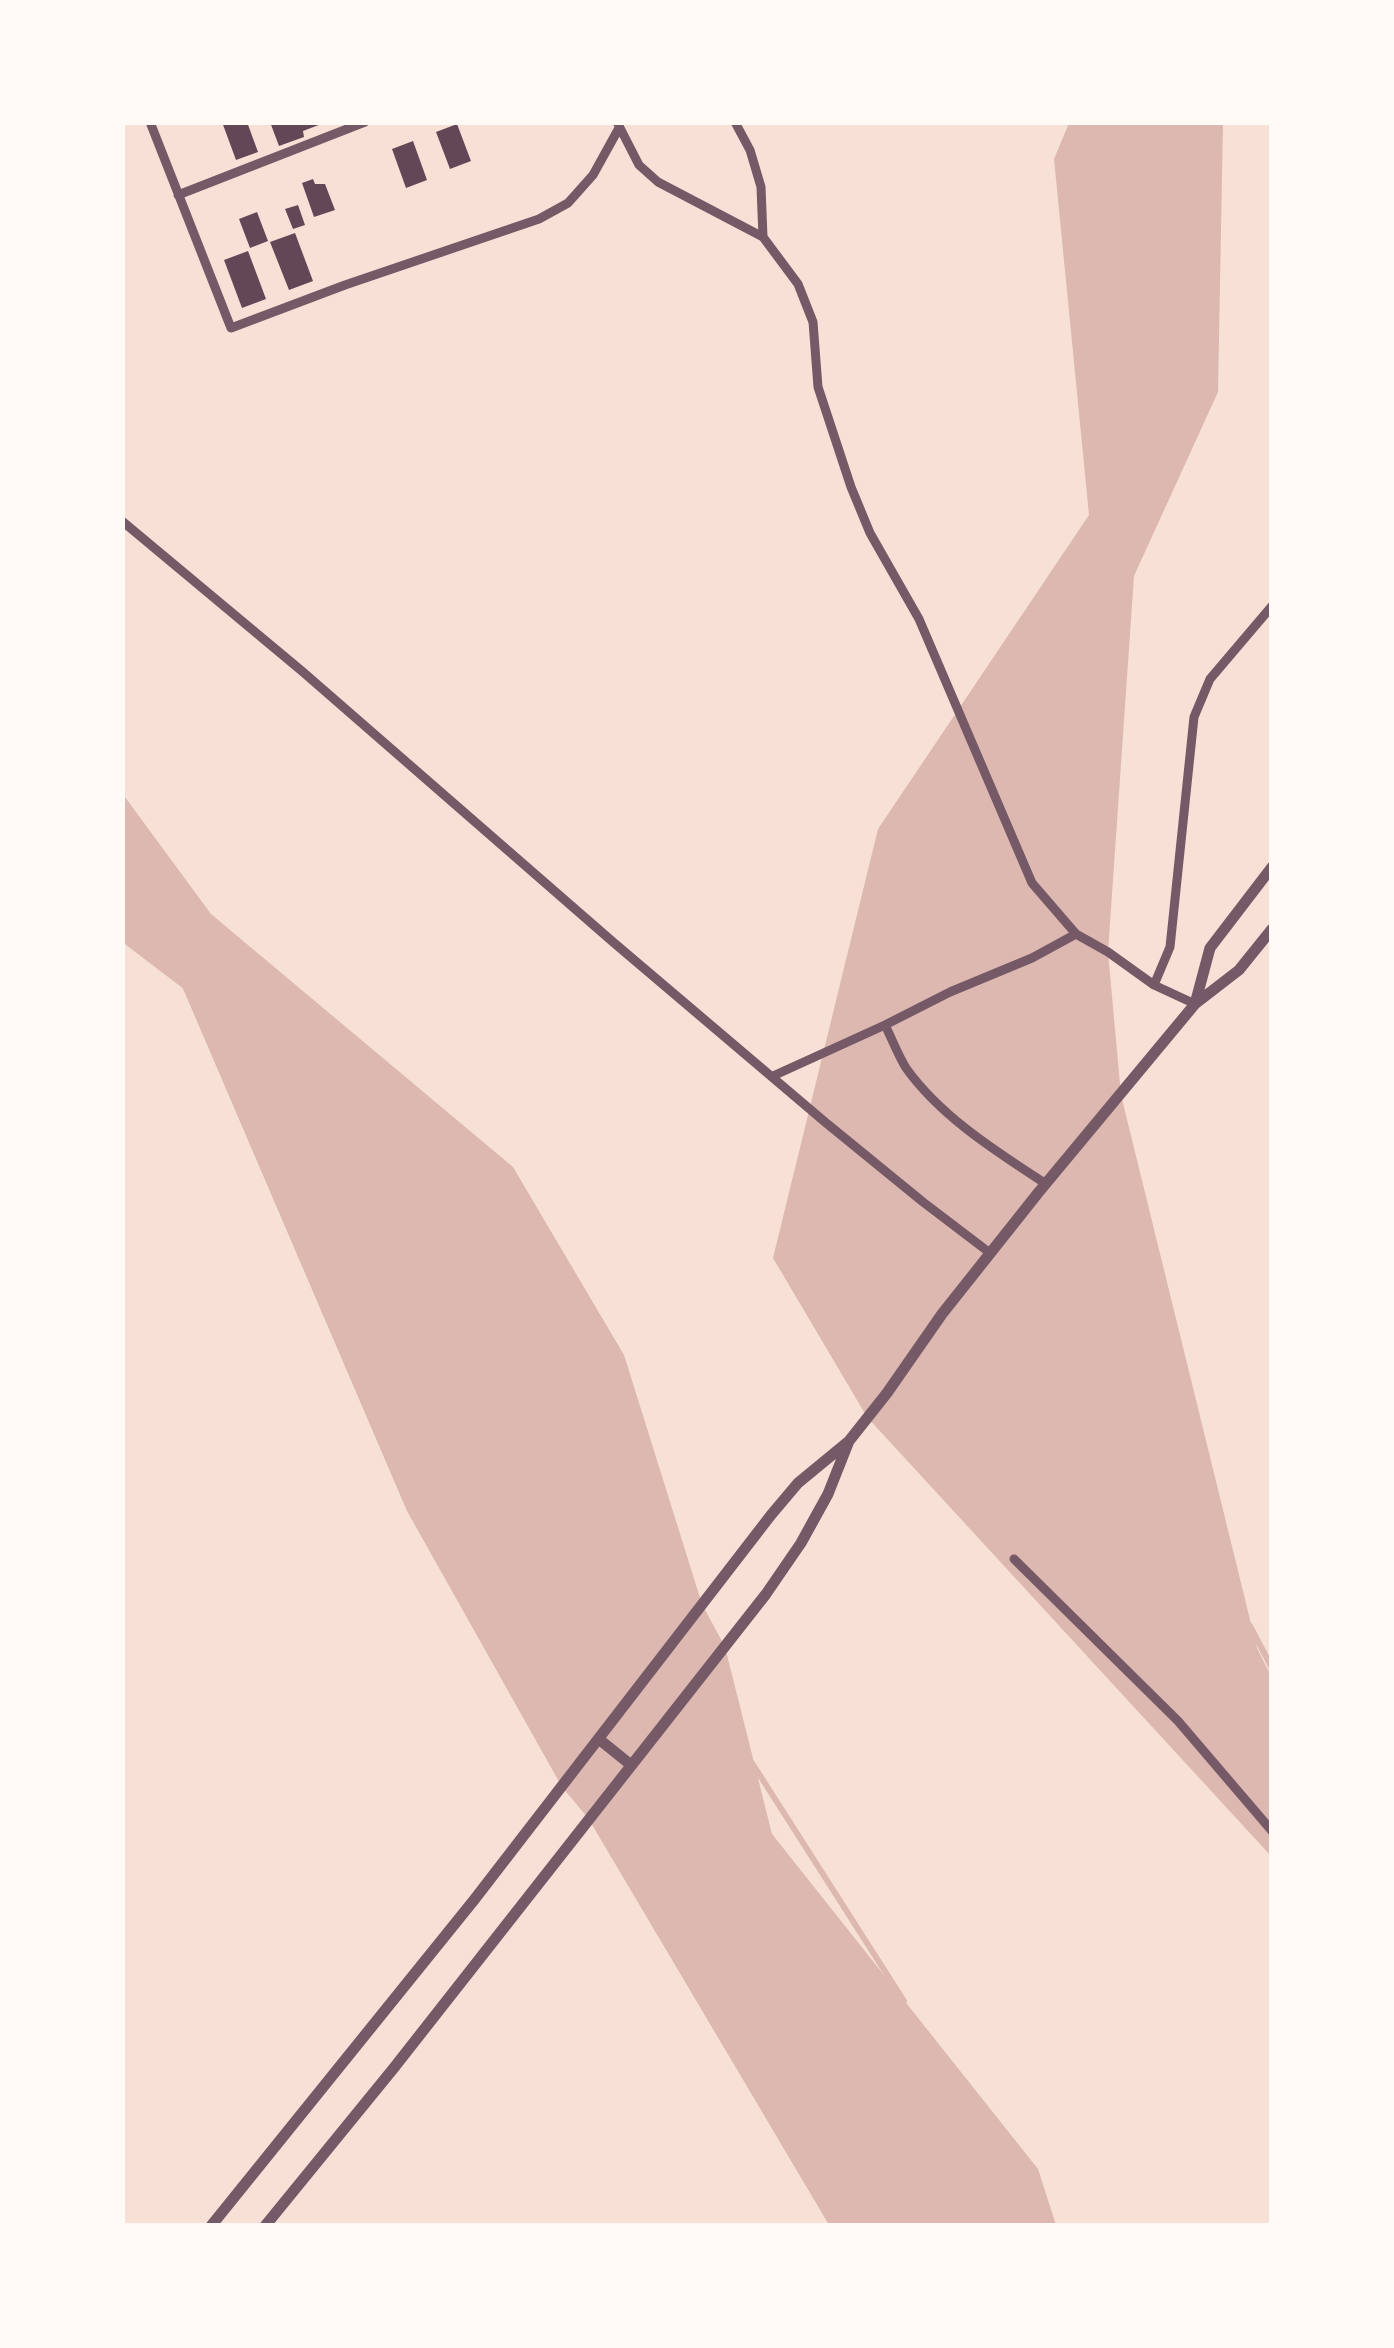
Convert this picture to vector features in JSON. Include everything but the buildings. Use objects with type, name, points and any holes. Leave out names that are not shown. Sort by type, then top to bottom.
[{"type":"street","points":[[150,122],[231,328],[539,219],[568,203],[593,175],[618,125]]},
{"type":"street","points":[[178,195],[365,122]]},
{"type":"street","points":[[735,122],[750,150],[762,187],[763,236]]},
{"type":"street","points":[[618,125],[640,165],[658,182],[763,236],[798,284],[813,322],[818,387],[870,534],[919,619],[1032,883],[1076,934],[1154,985],[1195,1004]]},
{"type":"street","points":[[122,521],[772,1076],[990,1254]]},
{"type":"street","points":[[1154,985],[1170,948],[1194,717],[1210,679],[1272,606]]},
{"type":"street","points":[[1195,1004],[1210,948],[1272,867]]},
{"type":"street","points":[[211,2226],[600,1740],[780,1504],[808,1474],[849,1441],[942,1314],[1195,1004],[1239,970],[1272,930]]},
{"type":"street","points":[[772,1076],[1032,958],[1076,934]]},
{"type":"street","points":[[885,1025],[905,1066],[924,1089],[954,1118],[1046,1184]]},
{"type":"street","points":[[265,2226],[393,2070],[725,1648],[801,1543],[828,1494],[849,1441]]},
{"type":"street","points":[[1014,1559],[1178,1721],[1272,1831]]},
{"type":"street","points":[[600,1740],[631,1764]]},
{"type":"shaded area","points":[[1069,123],[1223,123],[1218,392],[1134,576],[1108,952],[1121,1095],[1257,1648],[1271,1676],[1271,1856],[867,1417],[773,1258],[878,829],[1089,515],[1054,159]]},
{"type":"shaded area","points":[[122,793],[211,914],[513,1167],[624,1355],[702,1604],[725,1647],[772,1834],[1038,2169],[1056,2225],[829,2225],[588,1818],[562,1787],[407,1511],[178,977],[123,938]]},
{"type":"waterway","points":[[122,938],[185,986]]},
{"type":"waterway","points":[[1250,1626],[1272,1668]]},
{"type":"waterway","points":[[752,1763],[904,2001]]}]
